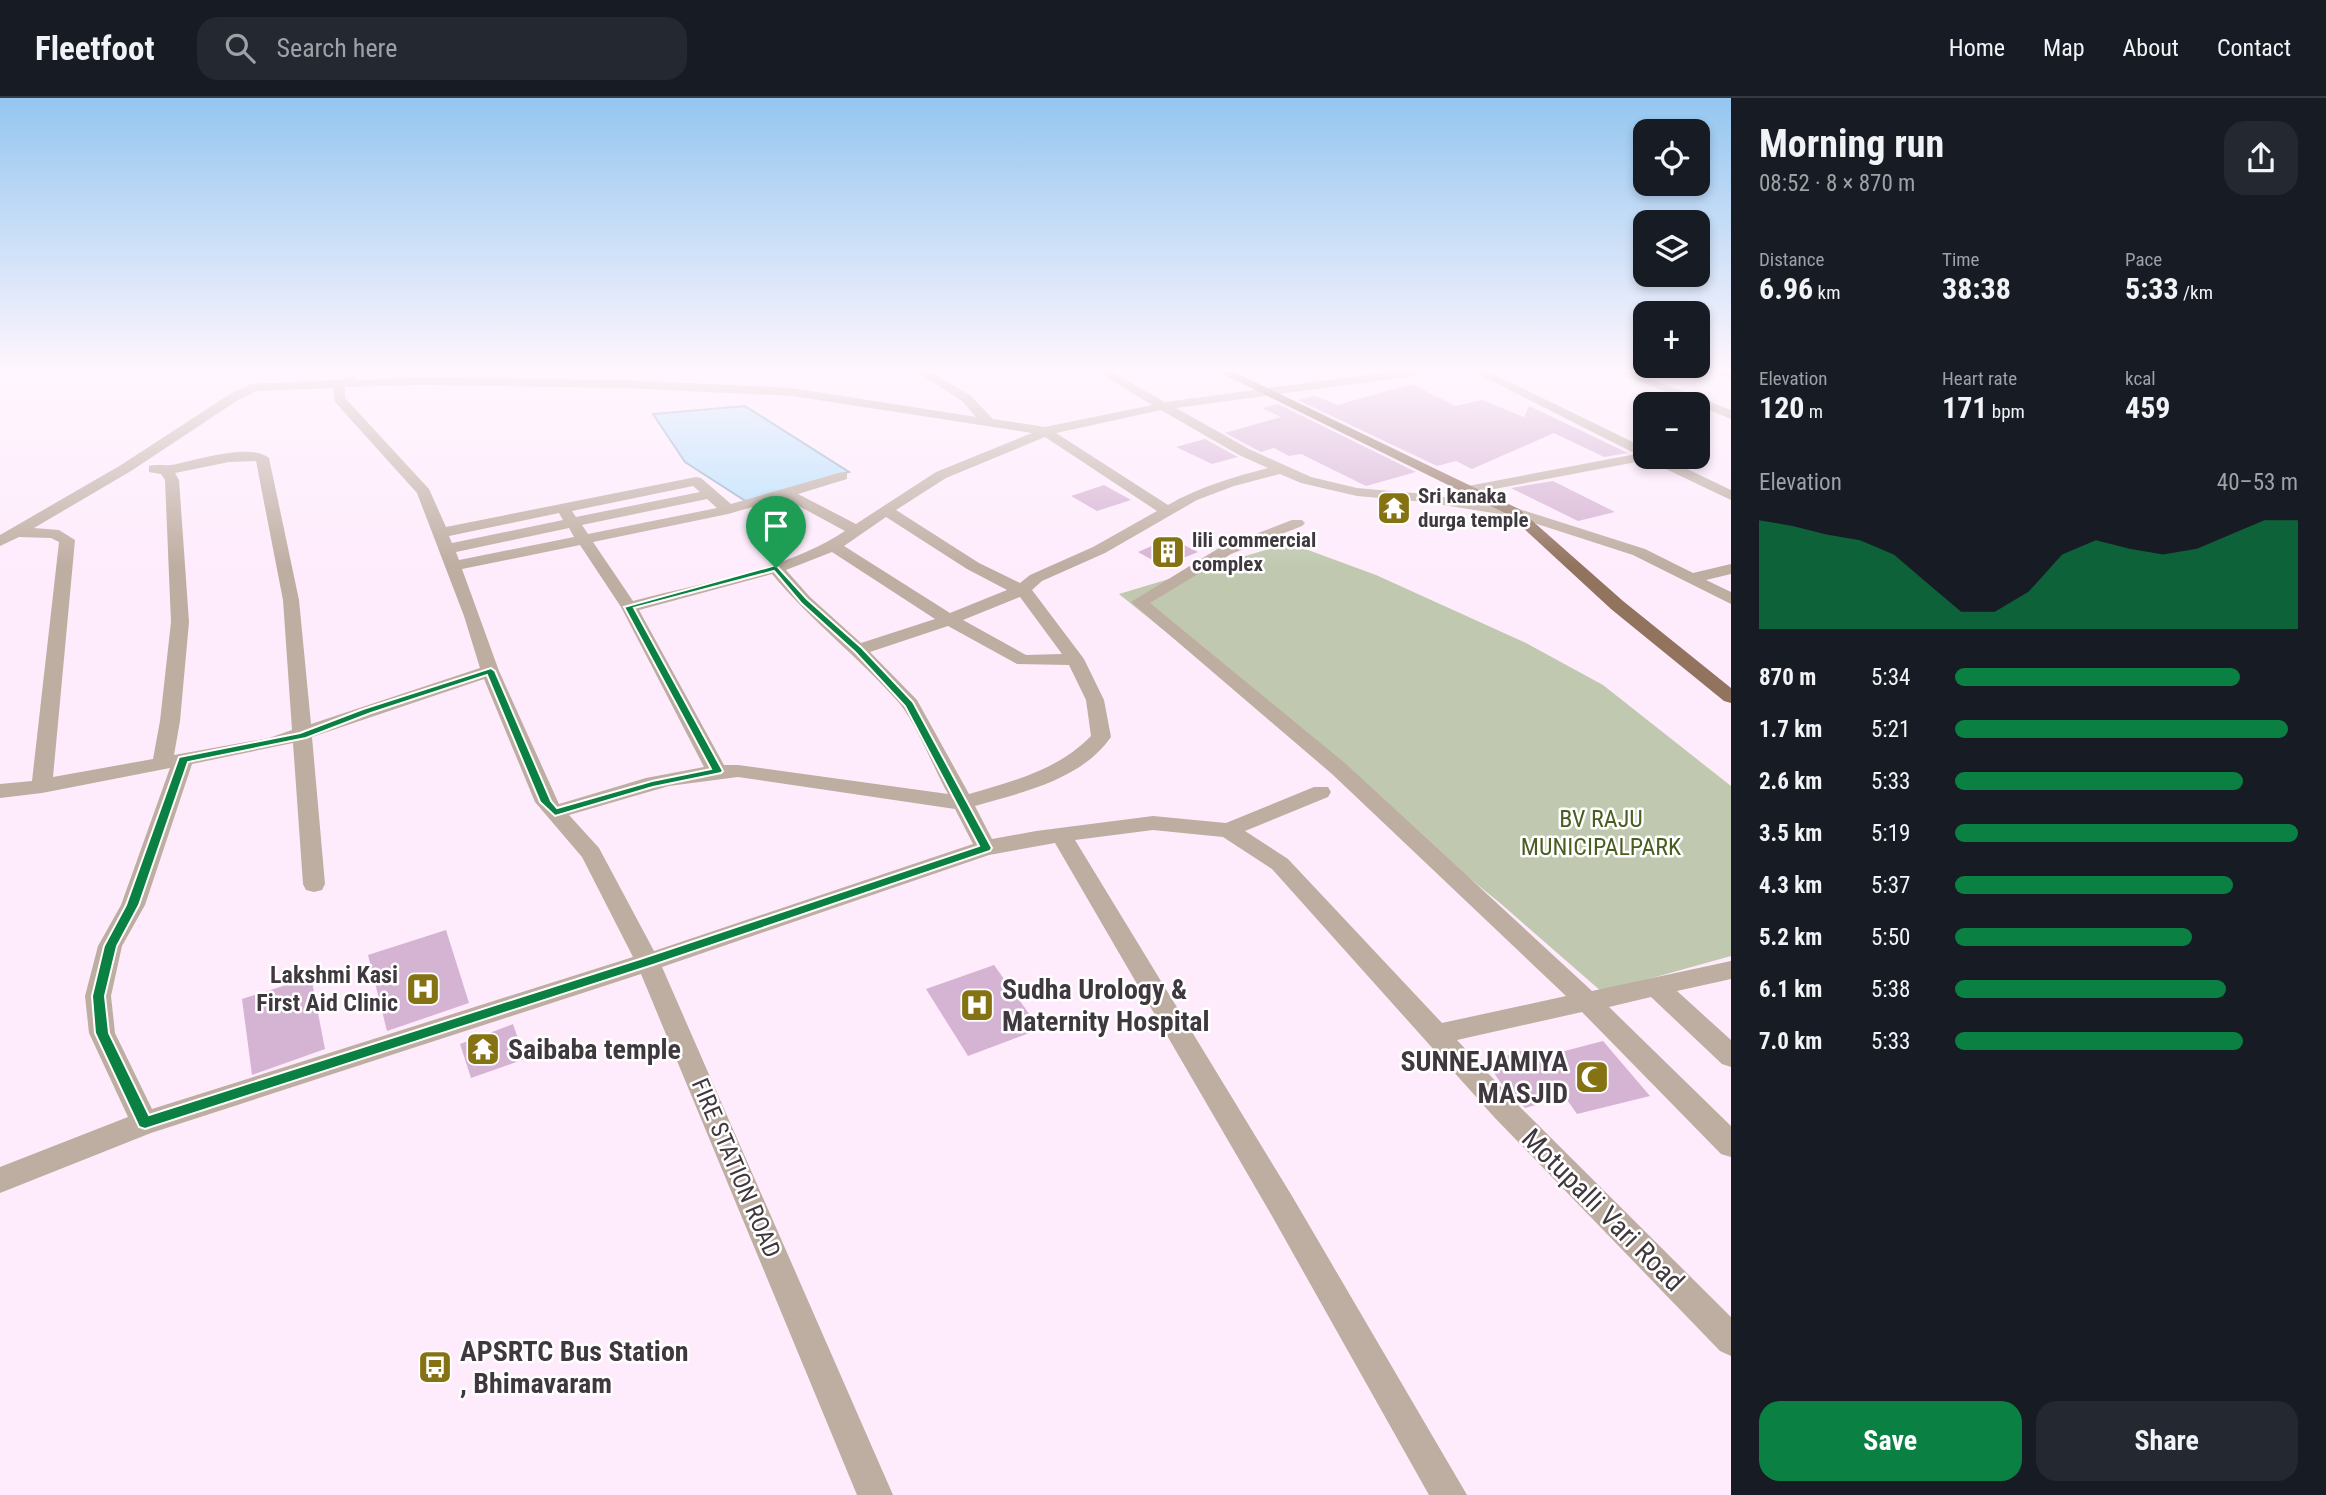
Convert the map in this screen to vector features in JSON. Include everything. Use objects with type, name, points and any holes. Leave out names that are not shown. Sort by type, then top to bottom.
[{"type":"main road","points":[[1358,437],[1514,512],[1617,605],[1731,698]]},
{"type":"street","points":[[8,536],[126,468],[173,437]]},
{"type":"street","name":"FIRE STATION ROAD","points":[[374,437],[424,492],[491,671],[546,802],[591,853],[648,962],[874,1495]]},
{"type":"street","points":[[629,607],[776,568],[832,546],[941,475],[1035,437]]},
{"type":"street","points":[[1054,437],[1166,510]]},
{"type":"street","points":[[1218,437],[1306,480],[1357,492],[1425,498],[1514,512],[1639,552],[1731,599]]},
{"type":"street","points":[[1610,437],[1633,449]]},
{"type":"street","points":[[1468,490],[1633,457]]},
{"type":"street","points":[[126,468],[166,470],[234,458],[262,458],[291,600],[314,884]]},
{"type":"street","points":[[858,650],[949,620],[1021,590],[1036,578],[1099,550],[1166,510],[1229,483],[1281,469]]},
{"type":"street","points":[[1676,469],[1731,496]]},
{"type":"street","points":[[145,1123],[102,1033],[99,996],[110,946],[133,905],[172,762],[170,721],[180,622],[172,480],[166,470]]},
{"type":"street","points":[[443,541],[578,532],[728,510],[842,476]]},
{"type":"street","points":[[443,541],[562,507],[696,481],[728,510]]},
{"type":"street","points":[[1712,487],[1731,481]]},
{"type":"street","points":[[785,493],[858,531]]},
{"type":"street","points":[[453,566],[711,494]]},
{"type":"street","points":[[562,507],[629,607],[717,771]]},
{"type":"street","points":[[555,812],[652,784],[717,771],[738,771],[963,803],[1041,778],[1088,753],[1101,737],[1095,700],[1076,659],[1021,590],[973,565],[886,510]]},
{"type":"street","points":[[1297,523],[1225,551],[1139,602],[1339,769],[1588,1002],[1731,1145]]},
{"type":"street","points":[[8,536],[54,533],[67,540],[42,786]]},
{"type":"street","points":[[832,546],[949,620],[1023,660],[1076,659]]},
{"type":"street","points":[[776,568],[804,601],[858,650],[909,704],[986,848]]},
{"type":"street","points":[[1693,578],[1731,569]]},
{"type":"street","points":[[0,791],[42,786],[302,736],[367,711],[491,671]]},
{"type":"street","points":[[1228,830],[1321,792]]},
{"type":"street","name":"Motupalli Vari Road","points":[[0,1180],[145,1123],[648,962],[986,848],[1153,823],[1228,830],[1280,864],[1505,1110],[1731,1340]]},
{"type":"street","points":[[1061,835],[1282,1206],[1449,1495]]},
{"type":"street","points":[[1435,1035],[1731,970]]},
{"type":"street","points":[[1656,987],[1731,1056]]},
{"type":"green space","name":"BV RAJU MUNICIPALPARK","points":[[1289,543],[1376,575],[1526,643],[1603,685],[1731,786],[1731,956],[1602,992],[1500,903],[1119,594]]},
{"type":"water","points":[[668,437],[794,437],[849,472],[747,502],[685,462]]},
{"type":"building","points":[[1233,437],[1345,437],[1416,472],[1366,486],[1301,454],[1289,456],[1274,448],[1261,452]]},
{"type":"building","points":[[1376,437],[1544,437],[1472,469],[1456,461],[1437,466]]},
{"type":"building","points":[[1563,437],[1595,437],[1628,453],[1604,457]]},
{"type":"building","points":[[1205,439],[1238,457],[1212,464],[1176,447]]},
{"type":"building","points":[[1553,481],[1615,512],[1578,521],[1511,488]]},
{"type":"building","points":[[1104,485],[1131,500],[1097,511],[1071,496]]},
{"type":"building","name":"lili commercial complex","points":[[1170,538],[1198,552],[1163,566],[1138,552]]},
{"type":"building","points":[[446,930],[469,1003],[387,1031],[368,955]]},
{"type":"building","points":[[994,965],[1040,1029],[968,1056],[926,989]]},
{"type":"building","points":[[311,977],[325,1049],[252,1075],[242,999]]},
{"type":"building","name":"Saibaba temple","points":[[513,1024],[525,1059],[471,1078],[460,1044]]},
{"type":"building","name":"SUNNEJAMIYA MASJID","points":[[1603,1041],[1650,1096],[1577,1114],[1565,1097],[1525,1108],[1500,1082],[1487,1062],[1524,1050],[1530,1060]]},
{"type":"place","name":"Sri kanaka durga temple","points":[[1394,508]]},
{"type":"place","name":"lili commercial complex","points":[[1168,552]]},
{"type":"place","name":"Lakshmi Kasi First Aid Clinic","points":[[423,989]]},
{"type":"place","name":"Sudha Urology & Maternity Hospital","points":[[977,1005]]},
{"type":"place","name":"Saibaba temple","points":[[483,1049]]},
{"type":"place","name":"SUNNEJAMIYA MASJID","points":[[1592,1077]]},
{"type":"place","name":"APSRTC Bus Station , Bhimavaram","points":[[435,1367]]},
{"type":"route","points":[[776,568],[804,601],[858,650],[909,704],[986,848],[648,962],[145,1123],[102,1033],[99,996],[110,946],[133,905],[183,760],[302,736],[367,711],[491,671],[546,802],[555,812],[652,784],[717,771],[629,607],[776,568]]}]
